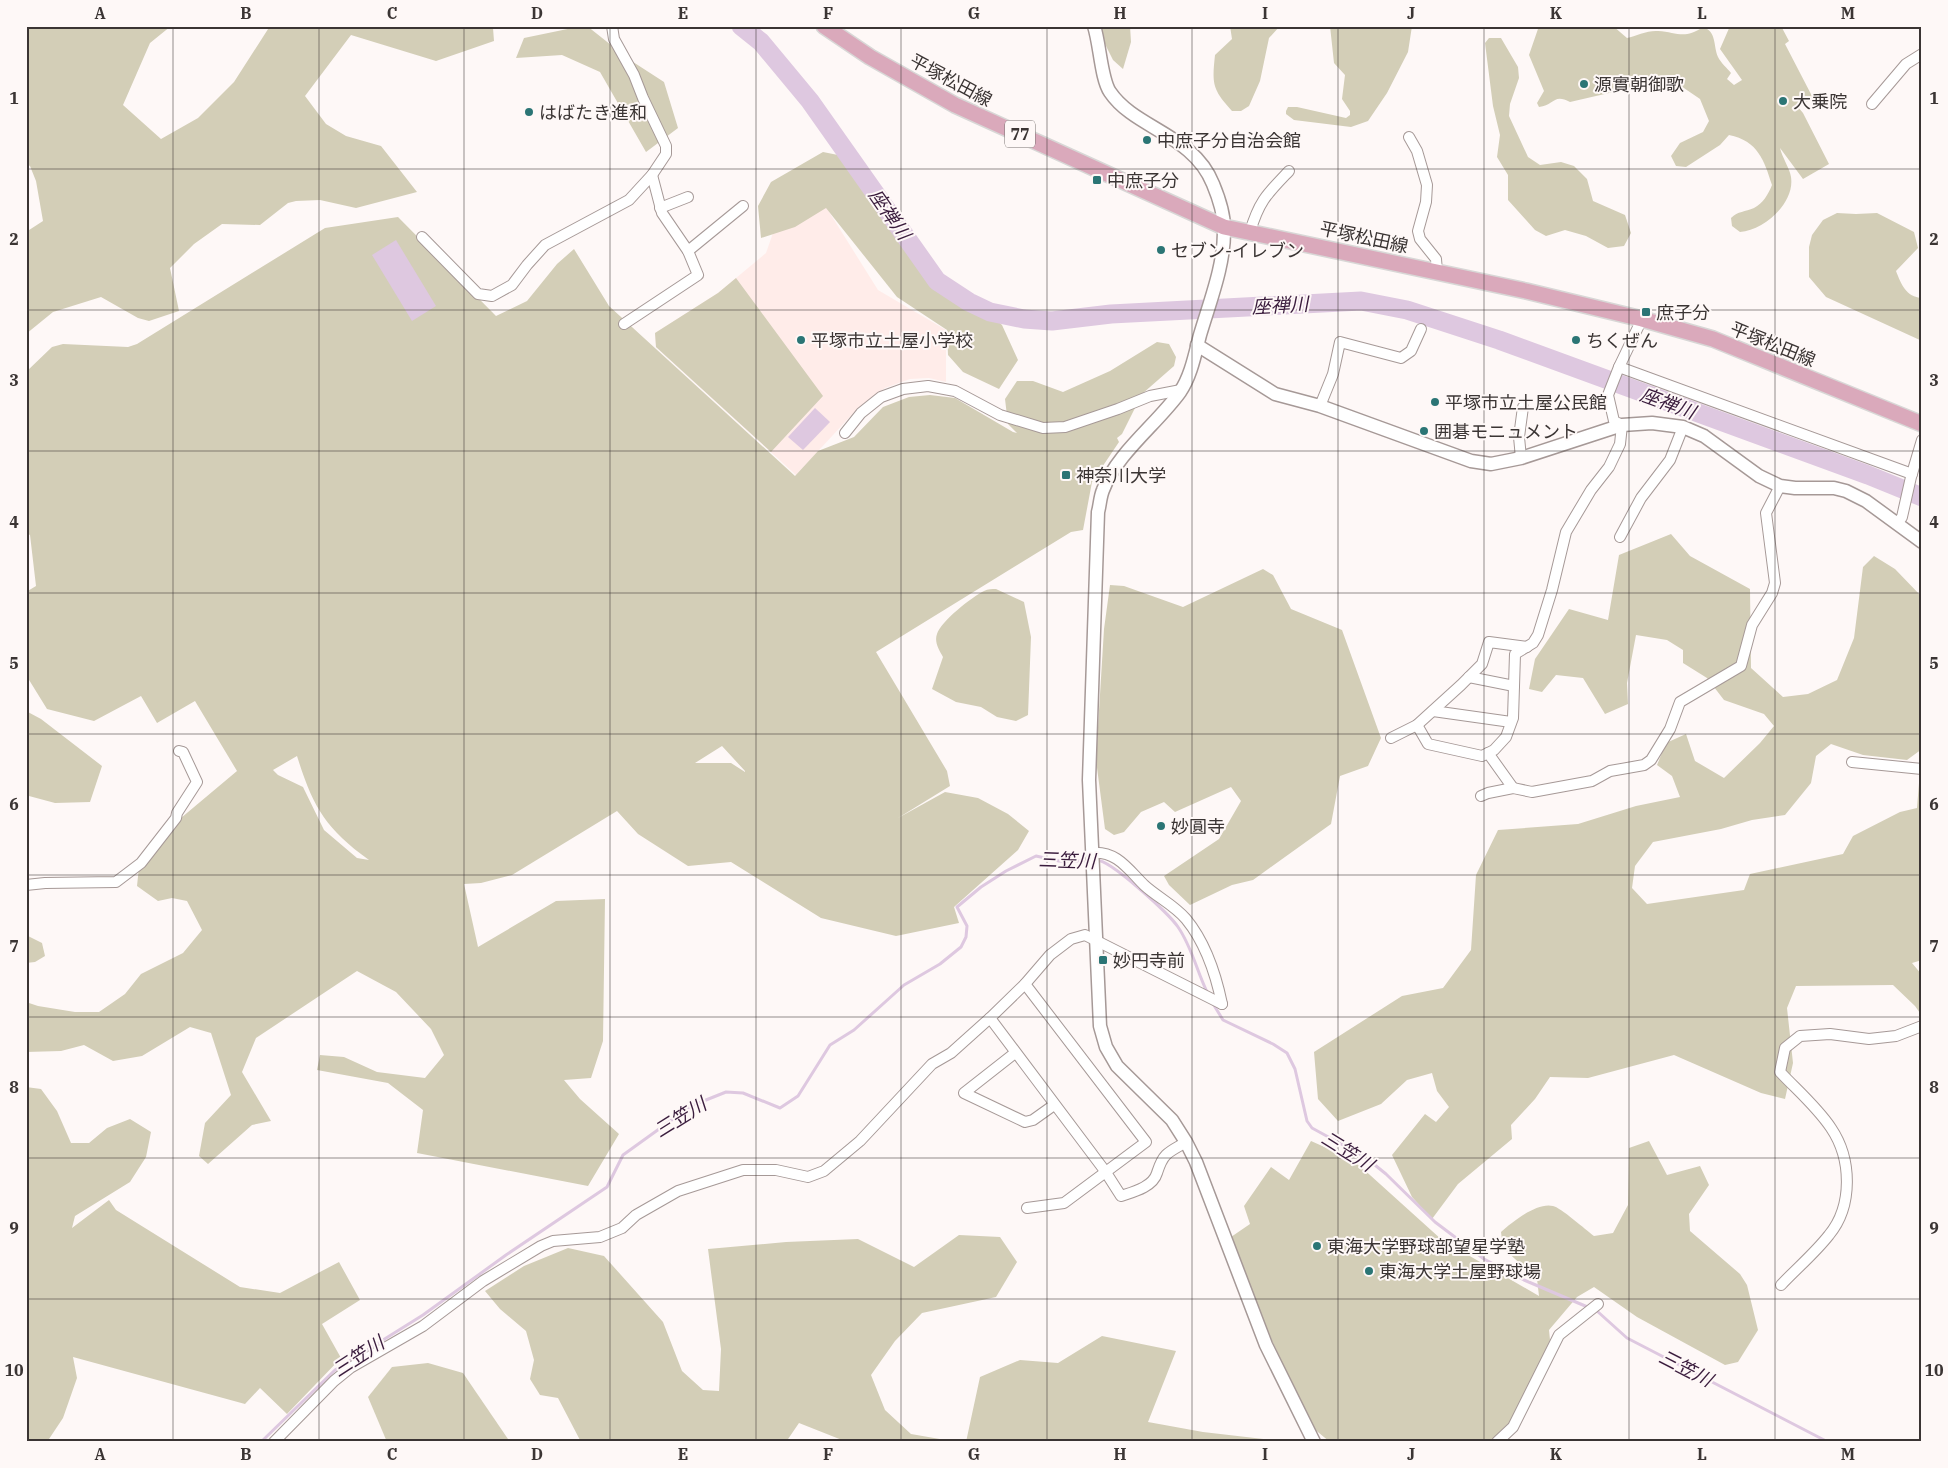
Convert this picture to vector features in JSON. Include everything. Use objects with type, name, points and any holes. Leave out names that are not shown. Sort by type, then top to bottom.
[{"type":"main road","name":"平塚松田線","points":[[824,26],[870,57],[955,105],[1224,227],[1437,271],[1642,319],[1713,339],[1922,424]]},
{"type":"street","points":[[422,237],[478,294],[492,296],[512,285],[545,245],[629,200],[652,175],[666,154],[666,146],[634,75],[614,39],[612,26]]},
{"type":"street","points":[[1094,26],[1108,90],[1118,103],[1173,138],[1191,153],[1213,183],[1224,227],[1220,263],[1188,376],[1181,390],[1122,458],[1103,490],[1098,512],[1089,780],[1100,1026],[1106,1047],[1117,1066],[1172,1120],[1186,1142],[1196,1162],[1266,1345],[1316,1441]]},
{"type":"street","points":[[1872,104],[1906,64],[1922,54]]},
{"type":"street","points":[[1409,137],[1417,151],[1427,185],[1426,202],[1418,231],[1420,239],[1436,259],[1437,271]]},
{"type":"street","points":[[1250,232],[1257,210],[1268,192],[1289,171]]},
{"type":"street","points":[[624,324],[698,275],[688,252],[660,208],[652,175]]},
{"type":"street","points":[[660,208],[688,197]]},
{"type":"street","points":[[688,252],[743,206]]},
{"type":"street","points":[[1622,425],[1614,421],[1609,392],[1642,319]]},
{"type":"street","points":[[1320,406],[1333,374],[1340,342],[1401,358],[1411,351],[1421,329]]},
{"type":"street","points":[[1197,345],[1274,394],[1320,406],[1471,461],[1490,464],[1521,458],[1622,425],[1652,423],[1684,427],[1704,436],[1759,476],[1780,486],[1834,488],[1846,491],[1866,501],[1922,542]]},
{"type":"street","points":[[1618,369],[1911,476]]},
{"type":"street","points":[[844,433],[861,413],[881,397],[903,389],[928,386],[955,391],[1000,415],[1043,428],[1065,427],[1150,396],[1181,390]]},
{"type":"street","points":[[1521,458],[1519,438],[1523,407]]},
{"type":"street","points":[[1417,725],[1428,744],[1482,756],[1494,750],[1506,737],[1511,722],[1515,654],[1533,643],[1538,635],[1552,590],[1566,532],[1591,490],[1609,467],[1620,444],[1622,425]]},
{"type":"street","points":[[1620,537],[1641,498],[1670,460],[1684,427]]},
{"type":"street","points":[[1897,524],[1902,517],[1911,476],[1922,440]]},
{"type":"street","points":[[1481,796],[1488,792],[1513,788],[1532,792],[1592,781],[1610,771],[1644,765],[1651,760],[1670,729],[1680,702],[1741,666],[1752,625],[1772,593],[1775,583],[1766,513],[1780,486]]},
{"type":"street","points":[[1391,738],[1417,725],[1469,677],[1482,664],[1489,642],[1527,647]]},
{"type":"street","points":[[1469,677],[1514,686]]},
{"type":"street","points":[[1433,711],[1511,722]]},
{"type":"street","points":[[26,885],[45,882],[116,882],[141,863],[176,818],[176,813],[197,782],[183,752],[179,751]]},
{"type":"street","points":[[1488,753],[1513,788]]},
{"type":"street","points":[[1852,762],[1922,769]]},
{"type":"street","points":[[274,1442],[350,1368],[423,1326],[483,1281],[541,1246],[553,1241],[600,1237],[622,1228],[636,1214],[678,1192],[743,1170],[776,1170],[808,1177],[824,1171],[860,1140],[932,1064],[951,1053],[990,1018],[1025,984],[1050,955],[1071,939],[1085,936],[1222,1004],[1218,984],[1203,948],[1186,920],[1167,901],[1145,886],[1122,862],[1113,856],[1098,852],[1091,853]]},
{"type":"street","points":[[1025,984],[1146,1142],[1104,1171],[1099,1178],[1064,1203],[1027,1208]]},
{"type":"street","points":[[990,1018],[1121,1196],[1140,1190],[1152,1182],[1165,1156],[1186,1142]]},
{"type":"street","points":[[1781,1285],[1830,1234],[1842,1212],[1847,1186],[1845,1165],[1832,1129],[1820,1112],[1780,1072],[1785,1048],[1800,1036],[1830,1034],[1870,1038],[1896,1036],[1922,1026]]},
{"type":"street","points":[[1016,1054],[964,1093],[1025,1122],[1033,1120],[1054,1105]]},
{"type":"street","points":[[1497,1442],[1513,1427],[1559,1335],[1598,1304]]},
{"type":"shaded area","points":[[26,26],[171,26],[150,43],[123,105],[161,139],[198,118],[234,82],[270,26],[492,26],[494,41],[436,61],[351,35],[305,96],[326,124],[346,136],[381,146],[417,192],[356,208],[320,200],[296,201],[288,203],[260,225],[222,224],[194,244],[170,268],[179,311],[149,321],[138,318],[101,297],[53,312],[26,334],[26,232],[43,221],[36,181],[30,166],[26,164]]},
{"type":"shaded area","points":[[587,26],[630,60],[664,82],[678,128],[646,152],[600,72],[562,55],[516,58],[524,38]]},
{"type":"shaded area","points":[[1096,26],[1130,26],[1131,42],[1123,69],[1113,60]]},
{"type":"shaded area","points":[[1230,26],[1280,26],[1269,38],[1260,81],[1249,106],[1241,111],[1232,111],[1225,103],[1217,91],[1214,80],[1215,55],[1232,39]]},
{"type":"shaded area","points":[[1330,26],[1412,26],[1408,52],[1387,93],[1368,121],[1351,127],[1294,120],[1286,114],[1288,107],[1297,107],[1346,118],[1350,115],[1350,111],[1342,99],[1345,75],[1334,63]]},
{"type":"shaded area","points":[[1539,26],[1613,26],[1627,38],[1654,31],[1685,34],[1703,27],[1711,32],[1718,57],[1731,73],[1727,79],[1734,85],[1742,80],[1720,49],[1730,26],[1781,26],[1789,41],[1785,44],[1813,98],[1798,107],[1803,113],[1829,164],[1803,179],[1780,148],[1791,177],[1791,187],[1788,196],[1776,214],[1768,221],[1740,232],[1732,226],[1731,218],[1760,204],[1772,185],[1763,160],[1753,147],[1739,138],[1729,135],[1720,145],[1686,167],[1676,166],[1671,156],[1680,143],[1703,132],[1709,121],[1700,99],[1678,84],[1609,93],[1570,102],[1557,99],[1548,105],[1539,107],[1537,103],[1544,91],[1529,55]]},
{"type":"shaded area","points":[[1489,38],[1501,38],[1518,67],[1519,78],[1510,104],[1509,116],[1528,157],[1540,165],[1561,162],[1574,166],[1587,179],[1593,201],[1625,215],[1631,233],[1624,246],[1608,248],[1586,236],[1565,230],[1546,236],[1535,230],[1508,200],[1508,175],[1497,157],[1500,135],[1493,106],[1485,43]]},
{"type":"shaded area","points":[[823,152],[843,156],[877,194],[932,268],[968,294],[1002,325],[1018,360],[999,389],[963,372],[948,355],[947,330],[897,297],[826,208],[795,227],[761,238],[758,206],[771,182]]},
{"type":"shaded area","name":"平塚市立土屋小学校","points":[[826,207],[878,290],[946,330],[946,382],[929,378],[910,379],[885,388],[858,408],[796,475],[656,347],[655,333],[718,293],[766,253],[773,233]]},
{"type":"shaded area","points":[[1837,213],[1877,213],[1914,232],[1918,248],[1896,271],[1905,289],[1912,295],[1922,298],[1922,341],[1826,297],[1809,277],[1809,247],[1812,235],[1823,220]]},
{"type":"shaded area","points":[[398,217],[496,316],[527,301],[557,264],[574,249],[609,306],[795,476],[818,451],[854,437],[883,407],[909,397],[930,395],[955,398],[1017,433],[1008,424],[1005,399],[1017,381],[1033,381],[1063,392],[1110,371],[1157,342],[1169,344],[1176,357],[1174,366],[1142,394],[1122,434],[1117,438],[1119,442],[1092,482],[1083,530],[1071,532],[876,652],[947,771],[950,786],[898,818],[945,792],[978,798],[1008,814],[1029,831],[1018,850],[954,907],[959,923],[896,936],[821,918],[731,862],[688,866],[638,834],[617,811],[512,875],[481,883],[464,884],[478,947],[556,901],[605,899],[603,1041],[591,1078],[564,1080],[580,1099],[619,1134],[588,1186],[417,1153],[423,1110],[388,1083],[317,1070],[320,1055],[344,1057],[377,1072],[425,1078],[444,1055],[431,1029],[396,992],[357,971],[256,1038],[242,1072],[271,1121],[252,1125],[208,1164],[199,1156],[205,1123],[231,1095],[211,1033],[190,1027],[142,1056],[113,1061],[84,1045],[61,1051],[26,1052],[26,1002],[38,1006],[75,1012],[99,1012],[125,994],[141,974],[183,953],[202,930],[187,901],[172,898],[158,901],[137,886],[139,867],[175,823],[237,771],[195,701],[157,723],[141,696],[94,721],[47,709],[26,675],[26,592],[36,586],[30,535],[26,533],[26,372],[52,347],[63,344],[128,347],[137,344],[325,228]],"holes":[[[722,746],[745,771],[745,772],[731,763],[695,763]],[[297,756],[309,789],[322,815],[341,837],[369,860],[357,858],[324,830],[303,787],[278,775],[273,770]]]},
{"type":"shaded area","points":[[396,240],[436,306],[412,321],[372,255]]},
{"type":"shaded area","points":[[736,278],[823,396],[771,452],[656,347],[655,333],[718,293]]},
{"type":"shaded area","points":[[815,408],[830,422],[803,450],[788,437]]},
{"type":"shaded area","points":[[1671,534],[1690,556],[1750,589],[1751,668],[1783,697],[1808,694],[1837,680],[1854,638],[1863,567],[1874,556],[1895,569],[1922,597],[1922,749],[1907,760],[1863,755],[1831,744],[1816,756],[1811,783],[1785,815],[1752,820],[1721,829],[1653,842],[1635,866],[1632,888],[1647,904],[1744,890],[1750,874],[1843,854],[1853,836],[1900,812],[1917,808],[1919,783],[1922,783],[1922,960],[1912,963],[1922,975],[1922,1016],[1915,1006],[1893,985],[1796,986],[1787,1008],[1793,1063],[1785,1099],[1761,1093],[1674,1055],[1588,1078],[1550,1077],[1535,1099],[1511,1125],[1512,1139],[1458,1184],[1432,1219],[1412,1197],[1392,1155],[1425,1114],[1436,1122],[1449,1107],[1437,1091],[1432,1073],[1407,1080],[1381,1104],[1338,1121],[1318,1099],[1314,1052],[1402,996],[1443,988],[1471,950],[1476,875],[1498,830],[1578,824],[1636,806],[1680,797],[1672,776],[1657,765],[1666,743],[1686,734],[1695,761],[1724,778],[1760,743],[1774,726],[1764,714],[1724,700],[1707,678],[1683,663],[1683,650],[1667,640],[1636,635],[1627,683],[1628,704],[1605,714],[1583,678],[1556,675],[1542,692],[1529,689],[1535,659],[1569,609],[1608,620],[1619,555]]},
{"type":"shaded area","points":[[1263,569],[1273,575],[1291,609],[1342,630],[1381,738],[1368,766],[1340,776],[1331,824],[1253,880],[1232,885],[1190,905],[1169,885],[1164,876],[1219,839],[1241,801],[1231,787],[1175,812],[1164,802],[1141,812],[1124,832],[1114,835],[1105,829],[1096,760],[1104,629],[1110,585],[1124,586],[1183,607]]},
{"type":"shaded area","points":[[996,589],[1024,602],[1031,637],[1028,715],[1016,721],[997,717],[981,707],[956,702],[932,689],[943,657],[936,640],[940,629],[950,616],[972,598],[986,590]]},
{"type":"shaded area","points":[[26,711],[41,719],[102,766],[90,802],[55,803],[29,796],[26,798]]},
{"type":"shaded area","points":[[26,935],[42,943],[45,956],[35,962],[26,963]]},
{"type":"shaded area","points":[[26,1087],[41,1089],[57,1111],[71,1143],[89,1143],[107,1128],[130,1119],[151,1132],[146,1157],[130,1182],[75,1216],[72,1228],[109,1200],[116,1210],[240,1287],[280,1293],[339,1262],[360,1300],[322,1324],[341,1358],[287,1414],[260,1388],[245,1404],[73,1357],[77,1378],[63,1418],[47,1442],[26,1442]]},
{"type":"shaded area","name":"東海大学土屋野球場","points":[[1311,1141],[1338,1153],[1360,1166],[1442,1240],[1539,1296],[1537,1279],[1503,1248],[1501,1232],[1532,1210],[1553,1206],[1594,1236],[1613,1233],[1628,1205],[1629,1148],[1649,1141],[1667,1175],[1700,1166],[1709,1185],[1689,1214],[1690,1231],[1740,1274],[1747,1285],[1758,1330],[1738,1362],[1725,1365],[1637,1317],[1594,1287],[1577,1297],[1549,1330],[1550,1340],[1510,1424],[1492,1442],[1330,1442],[1313,1428],[1268,1332],[1231,1237],[1250,1224],[1244,1206],[1271,1167],[1289,1180]]},
{"type":"shaded area","points":[[959,1235],[1000,1237],[1017,1262],[996,1297],[922,1313],[895,1341],[871,1375],[885,1410],[911,1434],[957,1442],[847,1442],[799,1423],[786,1442],[581,1442],[558,1398],[540,1395],[530,1379],[534,1360],[526,1331],[500,1309],[485,1291],[524,1266],[568,1248],[604,1256],[663,1322],[682,1371],[703,1390],[719,1391],[721,1349],[708,1249],[786,1242],[858,1239],[914,1267]]},
{"type":"shaded area","points":[[1102,1336],[1176,1351],[1148,1422],[1203,1432],[1273,1440],[1273,1442],[966,1442],[980,1377],[1020,1360],[1058,1363]]},
{"type":"shaded area","points":[[428,1363],[463,1373],[508,1439],[508,1442],[387,1442],[368,1397],[392,1367]]},
{"type":"waterway","name":"座禅川","points":[[741,26],[761,42],[810,101],[937,281],[969,302],[990,312],[1024,319],[1052,321],[1111,314],[1361,301],[1407,310],[1499,340],[1868,475],[1922,497]]},
{"type":"waterway","name":"三笠川","points":[[261,1442],[335,1370],[423,1315],[506,1255],[607,1187],[623,1155],[691,1106],[726,1092],[743,1093],[780,1108],[798,1096],[830,1045],[854,1030],[904,985],[940,964],[961,947],[966,937],[967,926],[957,907],[981,887],[1006,871],[1036,856],[1059,861],[1090,861]]},
{"type":"waterway","name":"三笠川","points":[[1096,860],[1103,862],[1126,877],[1178,927],[1187,943],[1208,994]]},
{"type":"waterway","name":"三笠川","points":[[1212,1002],[1223,1020],[1273,1044],[1287,1053],[1295,1069],[1307,1121],[1312,1128],[1365,1157],[1386,1174],[1435,1222],[1484,1259],[1524,1280],[1597,1311],[1627,1338],[1828,1442]]},
{"type":"place","name":"源實朝御歌","points":[[1584,84]]},
{"type":"place","name":"大乗院","points":[[1783,101]]},
{"type":"place","name":"はばたき進和","points":[[529,112]]},
{"type":"place","name":"中庶子分自治会館","points":[[1147,140]]},
{"type":"place","name":"中庶子分","points":[[1097,180]]},
{"type":"place","name":"セブン-イレブン","points":[[1161,250]]},
{"type":"place","name":"庶子分","points":[[1646,312]]},
{"type":"place","name":"平塚市立土屋小学校","points":[[801,340]]},
{"type":"place","name":"ちくぜん","points":[[1576,340]]},
{"type":"place","name":"平塚市立土屋公民館","points":[[1435,402]]},
{"type":"place","name":"囲碁モニュメント","points":[[1424,431]]},
{"type":"place","name":"神奈川大学","points":[[1066,475]]},
{"type":"place","name":"妙圓寺","points":[[1161,826]]},
{"type":"place","name":"妙円寺前","points":[[1103,960]]},
{"type":"place","name":"東海大学野球部望星学塾","points":[[1317,1246]]},
{"type":"place","name":"東海大学土屋野球場","points":[[1369,1271]]}]
